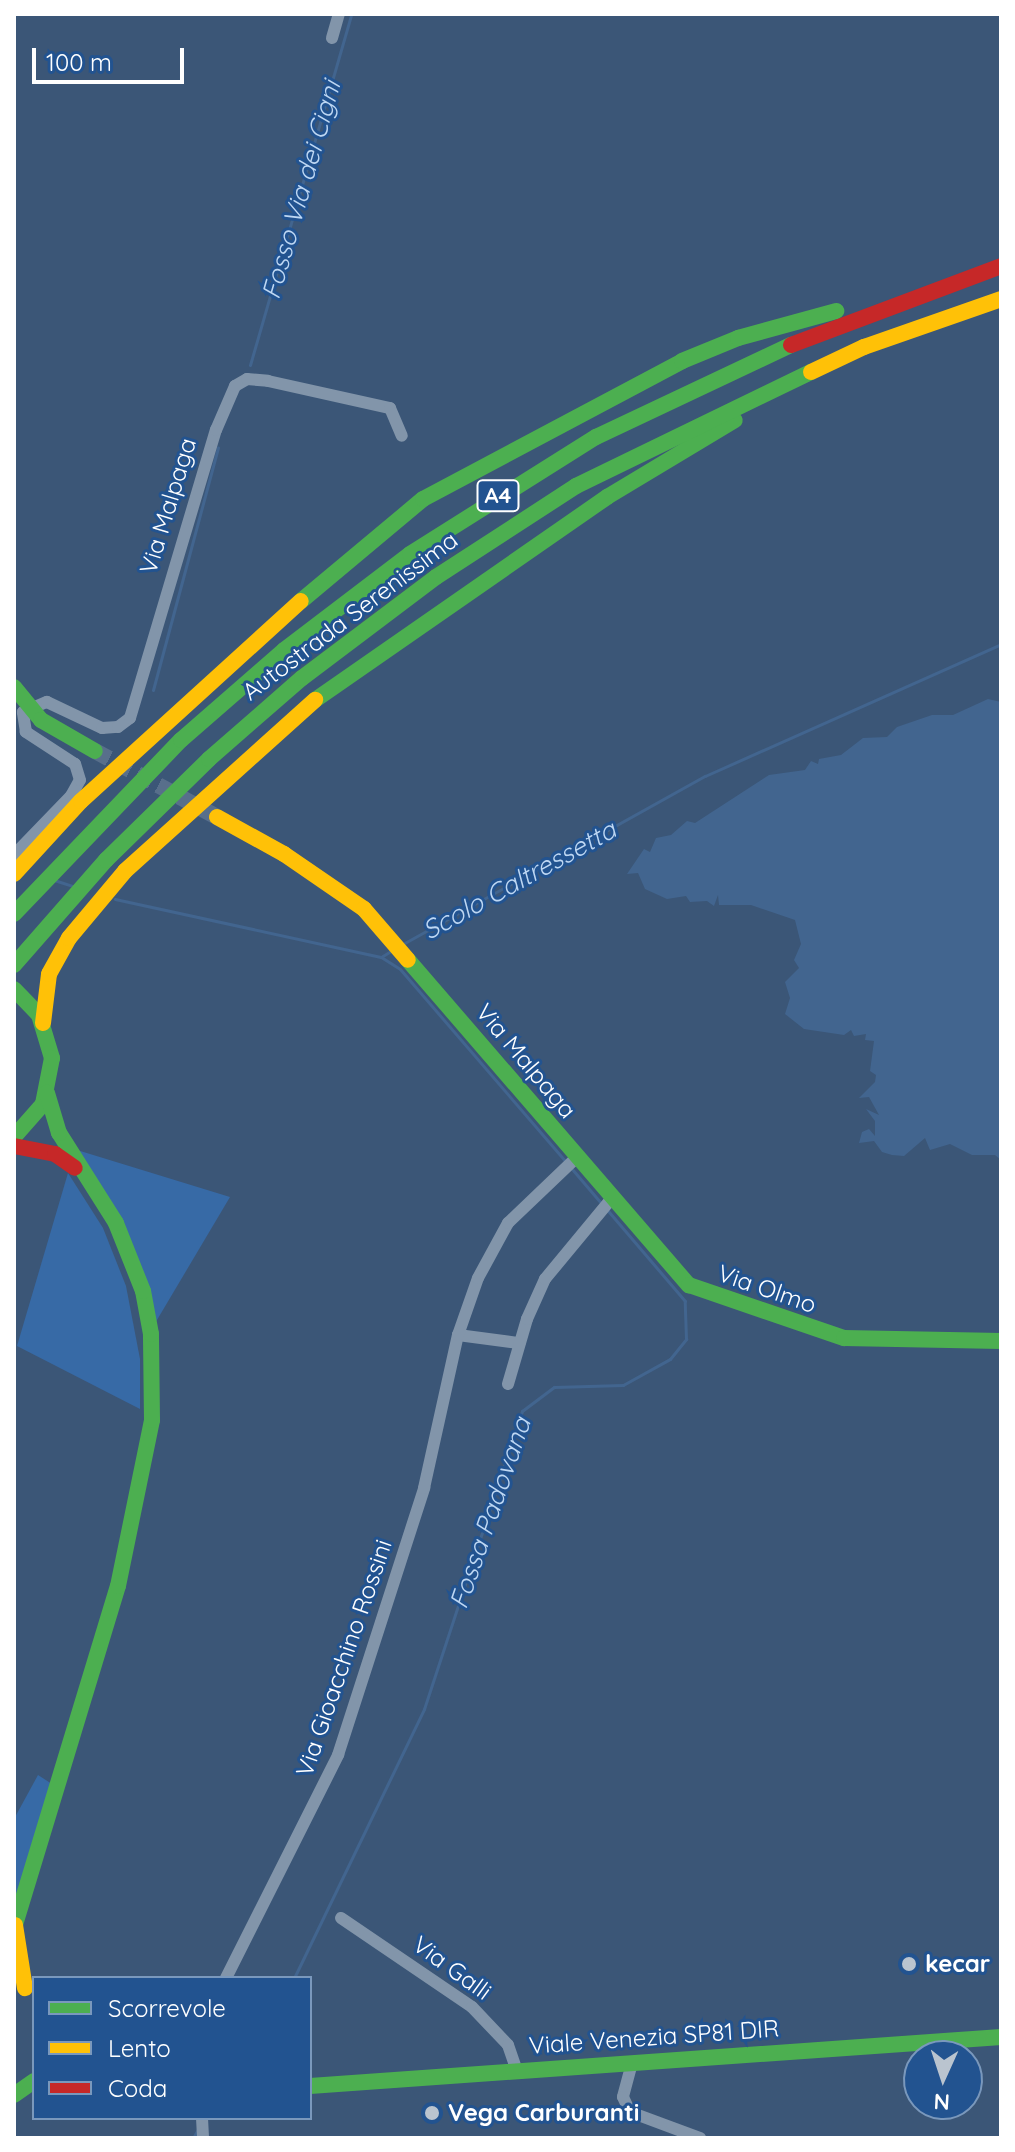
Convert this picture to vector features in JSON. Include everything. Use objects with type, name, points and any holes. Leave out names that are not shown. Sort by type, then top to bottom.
[{"type":"main road","points":[[14,874],[20,855],[226,664],[423,499],[682,361],[738,338],[1001,259]]},
{"type":"main road","name":"Autostrada Serenissima","points":[[14,914],[72,848],[181,740],[284,650],[410,554],[502,493],[596,437],[768,353],[870,311],[1001,266]]},
{"type":"main road","name":"Autostrada Serenissima","points":[[14,965],[106,860],[186,781],[302,678],[514,525],[589,479],[752,396],[1001,299]]},
{"type":"main road","points":[[14,1137],[36,1115],[47,1093],[52,1058],[43,1023],[49,974],[90,910],[167,827],[329,688],[607,497],[779,395],[960,313]]},
{"type":"main road","points":[[14,687],[49,726],[95,751]]},
{"type":"main road","name":"Via Malpaga","points":[[217,817],[346,893],[405,955],[571,1163]]},
{"type":"main road","points":[[14,989],[43,1023]]},
{"type":"main road","points":[[24,1989],[15,1927],[125,1558],[152,1420],[151,1334],[143,1291],[127,1247],[95,1188],[59,1133],[47,1093]]},
{"type":"main road","points":[[14,1146],[55,1154],[95,1188]]},
{"type":"main road","name":"Via Olmo","points":[[571,1163],[680,1278],[724,1301],[855,1340],[1001,1341]]},
{"type":"main road","name":"Viale Venezia SP81 DIR","points":[[312,2086],[1001,2037]]},
{"type":"street","points":[[332,38],[339,14]]},
{"type":"street","name":"Via Malpaga","points":[[29,707],[56,704],[102,728],[118,727],[130,718],[216,430],[241,381],[305,388],[390,408],[402,436]]},
{"type":"street","points":[[20,855],[80,780],[71,761],[26,732],[22,717],[29,707]]},
{"type":"street","name":"Via Gioacchino Rossini","points":[[227,1976],[338,1755],[424,1488],[458,1335],[478,1278],[508,1223],[571,1163]]},
{"type":"street","points":[[508,1384],[519,1343],[545,1279],[606,1203]]},
{"type":"street","points":[[458,1335],[519,1343]]},
{"type":"street","name":"Via Galli","points":[[341,1918],[472,2007],[508,2045],[517,2071]]},
{"type":"street","points":[[632,2063],[623,2097],[630,2112],[700,2138]]},
{"type":"street","points":[[203,2121],[203,2138]]},
{"type":"shaded area","points":[[988,699],[1001,702],[1001,1160],[995,1155],[972,1155],[950,1144],[930,1150],[925,1138],[904,1156],[892,1155],[882,1152],[874,1141],[859,1143],[862,1132],[869,1129],[875,1136],[875,1121],[866,1109],[879,1115],[869,1097],[859,1098],[875,1082],[876,1075],[870,1071],[874,1041],[865,1040],[866,1034],[854,1036],[851,1030],[844,1035],[804,1029],[785,1014],[790,998],[785,982],[799,968],[794,960],[801,944],[795,920],[751,905],[719,905],[718,895],[714,906],[707,901],[690,902],[686,896],[667,899],[645,889],[638,873],[627,874],[644,849],[650,852],[656,838],[671,835],[687,821],[695,823],[769,775],[805,770],[811,761],[818,764],[819,759],[841,755],[863,738],[887,737],[897,727],[932,715],[953,715]]},
{"type":"shaded area","points":[[77,1150],[230,1197],[154,1325],[116,1211]]},
{"type":"shaded area","points":[[68,1173],[103,1228],[126,1286],[140,1359],[140,1409],[17,1346]]},
{"type":"shaded area","points":[[38,1775],[52,1784],[14,1915],[14,1819]]},
{"type":"waterway","name":"Fosso Via dei Cigni","points":[[250,365],[351,14]]},
{"type":"waterway","name":"Fosso Via dei Cigni","points":[[153,690],[218,448]]},
{"type":"waterway","name":"Scolo Caltressetta","points":[[401,945],[705,776],[1001,644]]},
{"type":"waterway","name":"Scolo Caltressetta","points":[[54,880],[73,886]]},
{"type":"waterway","name":"Scolo Caltressetta","points":[[115,899],[381,957],[391,951]]},
{"type":"waterway","name":"Fossa Padovana","points":[[381,957],[400,969],[567,1163]]},
{"type":"waterway","name":"Fossa Padovana","points":[[572,1169],[601,1203]]},
{"type":"waterway","name":"Fossa Padovana","points":[[295,1976],[424,1709],[522,1411],[554,1387],[623,1385],[670,1359],[686,1339],[685,1301],[608,1211]]},
{"type":"waterway","name":"Fossa Padovana","points":[[193,2138],[199,2127]]},
{"type":"tunnel","points":[[95,751],[217,817]]},
{"type":"traffic: fast","points":[[301,601],[423,499],[682,361],[738,338],[836,311]]},
{"type":"traffic: fast","points":[[14,914],[181,740],[284,650],[410,554],[596,437],[791,345]]},
{"type":"traffic: fast","points":[[14,965],[106,860],[209,759],[302,678],[436,577],[576,486],[811,372]]},
{"type":"traffic: fast","points":[[315,700],[607,497],[735,420]]},
{"type":"traffic: fast","points":[[14,687],[41,720],[95,751]]},
{"type":"traffic: fast","points":[[408,960],[689,1285],[844,1338],[1001,1341]]},
{"type":"traffic: fast","points":[[14,989],[39,1015],[52,1058],[43,1104],[14,1137]]},
{"type":"traffic: fast","points":[[14,1928],[118,1586],[152,1420],[151,1334],[143,1291],[116,1223],[59,1133],[47,1093]]},
{"type":"traffic: fast","points":[[312,2086],[1001,2037]]},
{"type":"traffic: fast","points":[[14,2095],[32,2082]]},
{"type":"traffic: slow","points":[[811,372],[864,347],[1001,299]]},
{"type":"traffic: slow","points":[[14,874],[81,801],[301,601]]},
{"type":"traffic: slow","points":[[43,1023],[49,974],[69,938],[125,871],[315,700]]},
{"type":"traffic: slow","points":[[217,817],[284,854],[364,909],[408,960]]},
{"type":"traffic: slow","points":[[15,1925],[25,1988]]},
{"type":"traffic: jam","points":[[791,345],[1001,266]]},
{"type":"traffic: jam","points":[[14,1146],[55,1154],[75,1168]]},
{"type":"place","name":"kecar","points":[[909,1964]]},
{"type":"place","name":"Vega Carburanti","points":[[432,2113]]}]
